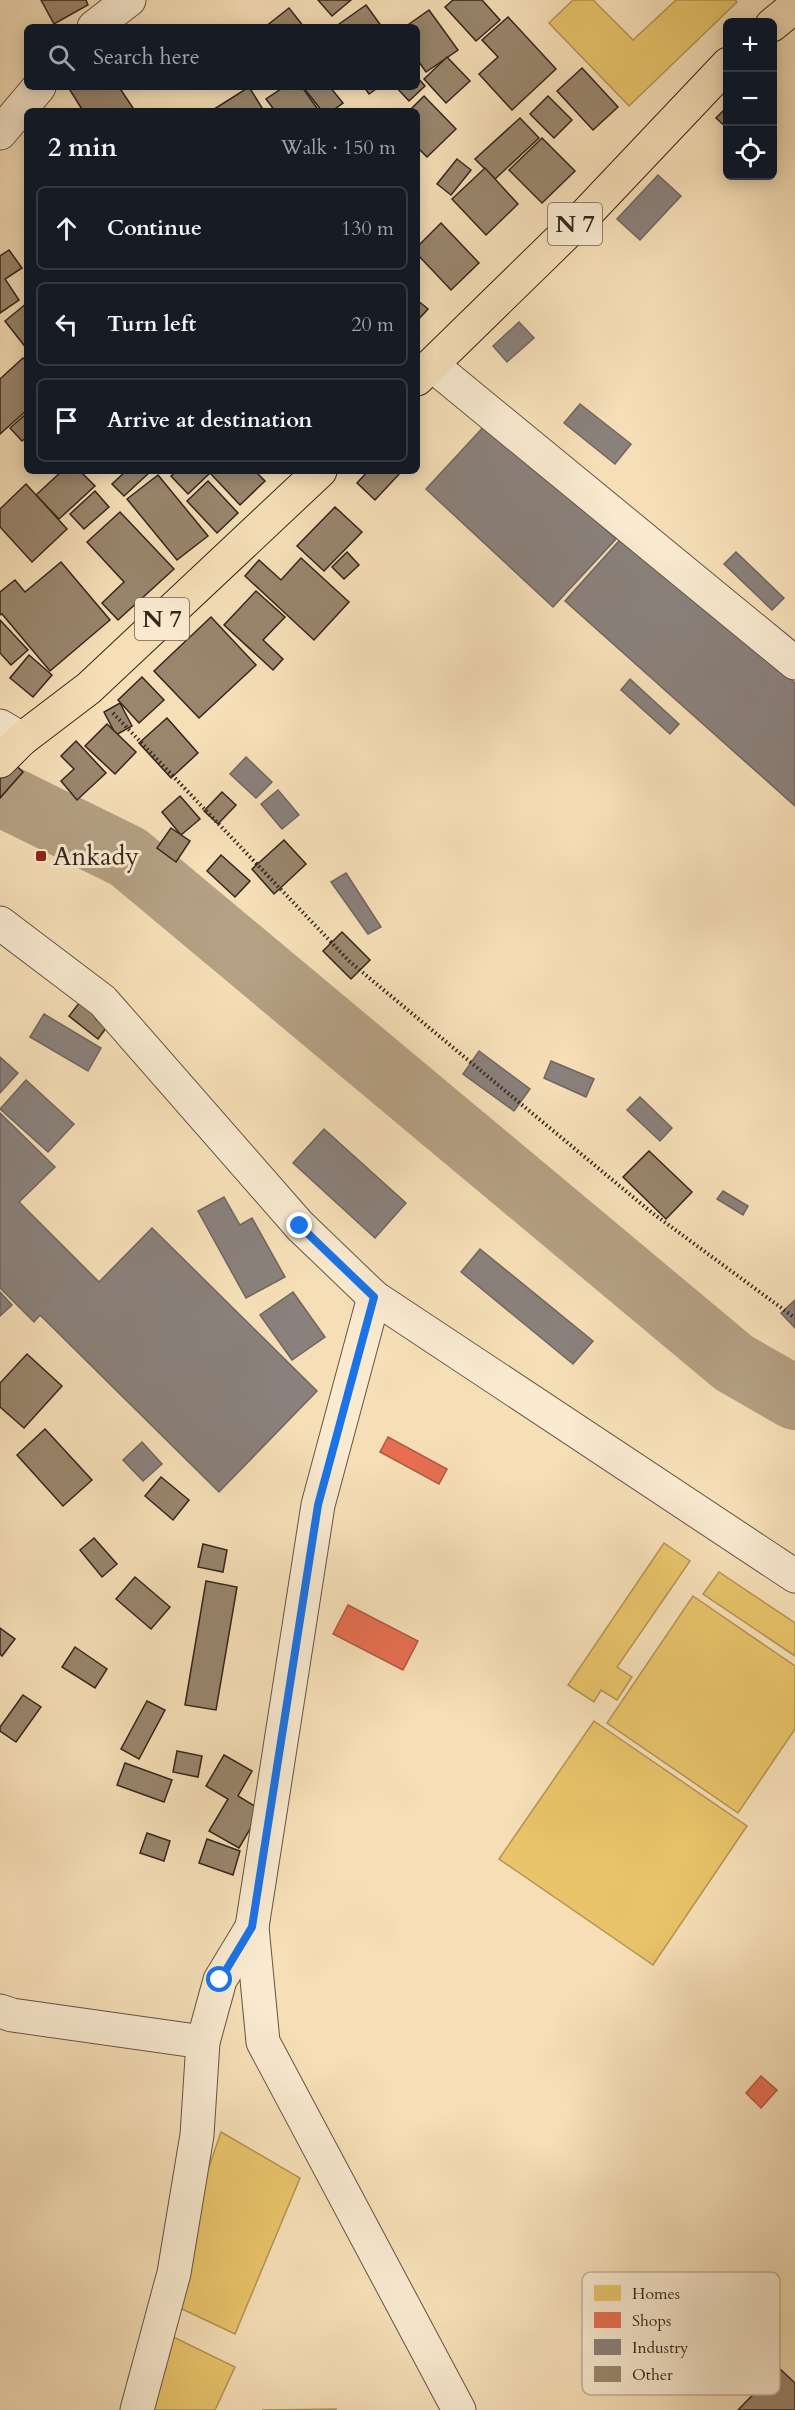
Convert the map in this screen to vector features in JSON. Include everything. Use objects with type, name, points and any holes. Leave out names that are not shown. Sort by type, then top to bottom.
[{"type":"main road","points":[[777,22],[795,6]]},
{"type":"main road","name":"N 7","points":[[425,372],[586,214],[723,69]]},
{"type":"main road","name":"N 7","points":[[7,742],[89,688],[317,474]]},
{"type":"street","points":[[98,24],[129,0]]},
{"type":"street","points":[[0,133],[36,90]]},
{"type":"street","points":[[425,372],[795,663]]},
{"type":"street","points":[[0,923],[103,1001],[300,1226],[374,1297],[795,1576]]},
{"type":"street","points":[[374,1297],[318,1505],[252,1927],[264,2042],[459,2410]]},
{"type":"street","points":[[137,2410],[174,2273],[197,2135],[203,2042],[220,1980],[252,1927]]},
{"type":"street","points":[[0,2011],[12,2015],[203,2042]]},
{"type":"path","points":[[89,688],[350,962],[651,1212],[795,1318]]},
{"type":"building: Homes","points":[[573,0],[593,0],[633,40],[676,0],[735,0],[737,2],[629,106],[549,23]]},
{"type":"building: Homes","points":[[664,1543],[690,1561],[617,1667],[632,1677],[617,1700],[601,1690],[594,1702],[568,1685]]},
{"type":"building: Homes","points":[[719,1572],[795,1623],[795,1656],[703,1594]]},
{"type":"building: Homes","points":[[693,1596],[795,1666],[795,1729],[738,1813],[607,1723]]},
{"type":"building: Homes","points":[[594,1721],[747,1826],[653,1965],[499,1859]]},
{"type":"building: Homes","points":[[221,2132],[300,2178],[235,2334],[163,2300]]},
{"type":"building: Homes","points":[[161,2331],[235,2367],[215,2410],[139,2410]]},
{"type":"building: Homes","points":[[336,2409],[336,2410],[262,2410]]},
{"type":"building: Shops","points":[[388,1437],[447,1469],[439,1484],[380,1452]]},
{"type":"building: Shops","points":[[348,1605],[418,1641],[403,1670],[333,1634]]},
{"type":"building: Shops","points":[[761,2076],[777,2090],[761,2108],[746,2093]]},
{"type":"building: Industry","points":[[658,175],[681,196],[640,240],[617,219]]},
{"type":"building: Industry","points":[[519,322],[534,338],[507,362],[493,346]]},
{"type":"building: Industry","points":[[580,404],[631,444],[615,464],[564,423]]},
{"type":"building: Industry","points":[[488,422],[616,539],[553,607],[426,489]]},
{"type":"building: Industry","points":[[626,533],[795,683],[795,806],[565,601]]},
{"type":"building: Industry","points":[[736,552],[784,598],[772,610],[724,564]]},
{"type":"building: Industry","points":[[630,679],[679,724],[670,734],[621,690]]},
{"type":"building: Industry","points":[[246,757],[272,782],[256,798],[230,774]]},
{"type":"building: Industry","points":[[278,790],[299,815],[282,829],[261,804]]},
{"type":"building: Industry","points":[[346,873],[381,927],[368,934],[331,882]]},
{"type":"building: Industry","points":[[44,1014],[101,1048],[88,1071],[30,1037]]},
{"type":"building: Industry","points":[[479,1051],[530,1089],[514,1111],[463,1074]]},
{"type":"building: Industry","points":[[0,1057],[18,1073],[0,1093]]},
{"type":"building: Industry","points":[[551,1061],[594,1079],[586,1097],[544,1078]]},
{"type":"building: Industry","points":[[26,1080],[74,1124],[48,1152],[0,1109]]},
{"type":"building: Industry","points":[[640,1097],[672,1128],[660,1141],[627,1110]]},
{"type":"building: Industry","points":[[0,1113],[55,1167],[19,1202],[99,1282],[152,1228],[317,1391],[219,1492],[40,1315],[34,1322],[0,1288]]},
{"type":"building: Industry","points":[[324,1129],[406,1203],[375,1238],[293,1163]]},
{"type":"building: Industry","points":[[723,1191],[748,1206],[743,1215],[717,1199]]},
{"type":"building: Industry","points":[[224,1197],[240,1225],[252,1218],[285,1277],[246,1298],[198,1211]]},
{"type":"building: Industry","points":[[480,1249],[593,1341],[573,1364],[461,1272]]},
{"type":"building: Industry","points":[[0,1292],[12,1305],[0,1316]]},
{"type":"building: Industry","points":[[293,1292],[325,1337],[292,1360],[260,1315]]},
{"type":"building: Industry","points":[[795,1300],[795,1328],[781,1313]]},
{"type":"building: Industry","points":[[142,1442],[162,1464],[143,1481],[123,1460]]},
{"type":"building: Other","points":[[41,0],[86,0],[88,5],[54,24]]},
{"type":"building: Other","points":[[318,0],[351,0],[332,16]]},
{"type":"building: Other","points":[[453,0],[482,0],[500,20],[476,41],[445,7]]},
{"type":"building: Other","points":[[366,5],[380,24],[339,24]]},
{"type":"building: Other","points":[[289,8],[302,24],[269,24]]},
{"type":"building: Other","points":[[429,10],[458,50],[426,72],[420,63],[420,24],[409,24]]},
{"type":"building: Other","points":[[508,17],[556,69],[512,110],[479,74],[498,57],[482,40]]},
{"type":"building: Other","points":[[447,57],[470,81],[446,103],[424,79]]},
{"type":"building: Other","points":[[582,68],[618,107],[593,130],[557,91]]},
{"type":"building: Other","points":[[420,80],[425,86],[409,101],[399,90],[420,90]]},
{"type":"building: Other","points":[[70,90],[121,90],[133,108],[81,108]]},
{"type":"building: Other","points":[[244,90],[251,90],[262,108],[216,108]]},
{"type":"building: Other","points":[[280,90],[304,90],[317,108],[273,108],[266,99]]},
{"type":"building: Other","points":[[305,90],[332,90],[343,103],[336,108],[320,108]]},
{"type":"building: Other","points":[[424,96],[456,129],[427,157],[420,150],[420,108],[412,108]]},
{"type":"building: Other","points":[[548,96],[572,120],[554,138],[530,114]]},
{"type":"building: Other","points":[[723,111],[723,124],[716,118]]},
{"type":"building: Other","points":[[520,118],[539,138],[495,179],[475,159]]},
{"type":"building: Other","points":[[542,138],[575,171],[542,203],[509,170]]},
{"type":"building: Other","points":[[457,159],[471,170],[451,195],[437,184]]},
{"type":"building: Other","points":[[485,168],[518,204],[486,235],[452,199]]},
{"type":"building: Other","points":[[441,223],[479,263],[451,290],[420,257],[420,244]]},
{"type":"building: Other","points":[[9,250],[22,268],[5,279],[19,300],[0,313],[0,256]]},
{"type":"building: Other","points":[[420,302],[428,309],[420,318]]},
{"type":"building: Other","points":[[24,305],[24,345],[5,321]]},
{"type":"building: Other","points":[[24,359],[24,413],[0,434],[0,379]]},
{"type":"building: Other","points":[[24,416],[24,439],[22,441],[10,428]]},
{"type":"building: Other","points":[[59,474],[83,474],[95,486],[59,519],[36,495]]},
{"type":"building: Other","points":[[123,474],[148,474],[124,496],[112,484]]},
{"type":"building: Other","points":[[173,474],[209,474],[188,494],[171,476]]},
{"type":"building: Other","points":[[211,474],[258,474],[265,481],[240,505]]},
{"type":"building: Other","points":[[365,474],[399,474],[375,500],[357,483]]},
{"type":"building: Other","points":[[158,475],[208,536],[177,560],[127,499]]},
{"type":"building: Other","points":[[208,481],[238,513],[217,533],[187,501]]},
{"type":"building: Other","points":[[26,484],[67,529],[32,562],[0,527],[0,509]]},
{"type":"building: Other","points":[[95,491],[109,507],[84,529],[70,514]]},
{"type":"building: Other","points":[[335,507],[362,532],[324,571],[297,546]]},
{"type":"building: Other","points":[[120,512],[174,569],[118,620],[102,603],[124,582],[87,542]]},
{"type":"building: Other","points":[[347,552],[359,565],[344,579],[332,567]]},
{"type":"building: Other","points":[[301,558],[349,602],[314,640],[245,576],[259,560],[281,580]]},
{"type":"building: Other","points":[[61,562],[110,620],[50,671],[2,614],[0,615],[0,592],[15,580],[25,592]]},
{"type":"building: Other","points":[[256,591],[285,617],[263,640],[283,659],[273,670],[224,625]]},
{"type":"building: Other","points":[[211,617],[256,665],[199,718],[154,671]]},
{"type":"building: Other","points":[[0,620],[28,650],[11,665],[0,653]]},
{"type":"building: Other","points":[[29,655],[52,675],[33,697],[10,678]]},
{"type":"building: Other","points":[[142,677],[164,700],[139,723],[118,700]]},
{"type":"building: Other","points":[[120,703],[132,726],[116,735],[104,712]]},
{"type":"building: Other","points":[[167,718],[198,753],[171,778],[139,743]]},
{"type":"building: Other","points":[[107,724],[136,752],[115,774],[85,746]]},
{"type":"building: Other","points":[[76,741],[106,773],[77,800],[61,781],[74,769],[61,756]]},
{"type":"building: Other","points":[[10,760],[23,772],[0,798],[0,771]]},
{"type":"building: Other","points":[[222,792],[236,805],[218,824],[204,811]]},
{"type":"building: Other","points":[[180,796],[200,819],[181,835],[162,812]]},
{"type":"building: Other","points":[[171,828],[190,841],[176,862],[157,848]]},
{"type":"building: Other","points":[[284,840],[306,864],[274,894],[252,869]]},
{"type":"building: Other","points":[[221,855],[250,881],[235,897],[207,871]]},
{"type":"building: Other","points":[[342,932],[370,960],[351,979],[323,951]]},
{"type":"building: Other","points":[[83,998],[101,1013],[96,1019],[106,1028],[98,1039],[69,1016]]},
{"type":"building: Other","points":[[649,1151],[692,1192],[666,1219],[623,1177]]},
{"type":"building: Other","points":[[27,1354],[62,1386],[24,1428],[0,1407],[0,1383]]},
{"type":"building: Other","points":[[45,1429],[92,1480],[63,1506],[17,1455]]},
{"type":"building: Other","points":[[161,1477],[189,1500],[173,1520],[145,1496]]},
{"type":"building: Other","points":[[94,1538],[117,1564],[102,1577],[80,1550]]},
{"type":"building: Other","points":[[203,1544],[227,1550],[223,1572],[198,1567]]},
{"type":"building: Other","points":[[135,1577],[170,1607],[151,1629],[116,1599]]},
{"type":"building: Other","points":[[206,1581],[237,1587],[216,1710],[185,1705]]},
{"type":"building: Other","points":[[0,1628],[15,1639],[2,1656],[0,1654]]},
{"type":"building: Other","points":[[75,1647],[107,1669],[95,1688],[62,1667]]},
{"type":"building: Other","points":[[23,1695],[41,1707],[16,1742],[0,1731],[0,1727]]},
{"type":"building: Other","points":[[147,1701],[165,1710],[139,1759],[121,1749]]},
{"type":"building: Other","points":[[177,1751],[202,1756],[198,1777],[173,1772]]},
{"type":"building: Other","points":[[224,1755],[252,1771],[238,1796],[261,1810],[239,1848],[209,1831],[228,1799],[206,1786]]},
{"type":"building: Other","points":[[125,1763],[172,1780],[164,1802],[117,1785]]},
{"type":"building: Other","points":[[147,1833],[170,1841],[164,1861],[140,1853]]},
{"type":"building: Other","points":[[207,1839],[240,1851],[233,1875],[199,1863]]},
{"type":"building: Other","points":[[780,2369],[795,2383],[795,2410],[738,2410],[753,2395],[780,2395]]},
{"type":"waterway","points":[[0,794],[128,857],[734,1363],[795,1398]]},
{"type":"place","name":"Ankady","points":[[41,856]]},
{"type":"route","points":[[220,1980],[252,1927],[318,1505],[374,1297],[300,1226]]}]
